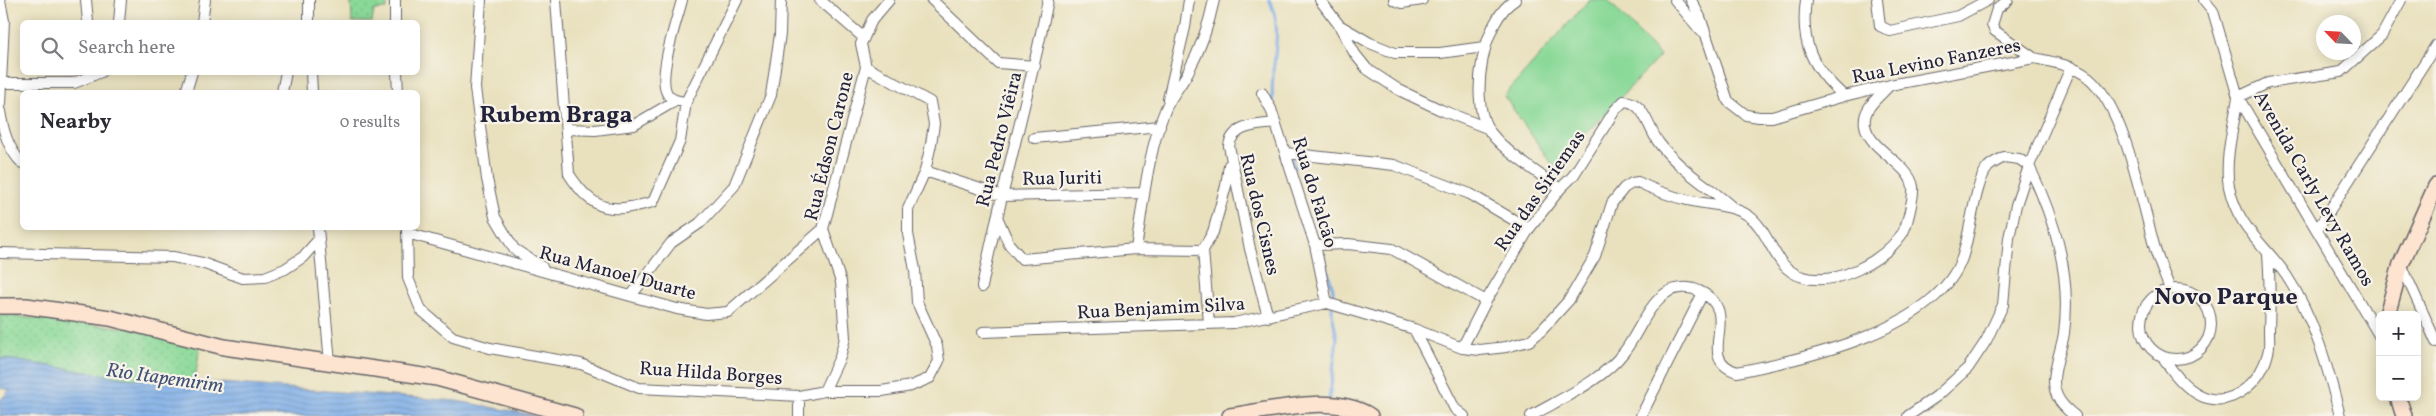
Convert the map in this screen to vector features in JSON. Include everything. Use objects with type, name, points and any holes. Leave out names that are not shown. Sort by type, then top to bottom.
[{"type":"street","points":[[86,0],[88,20]]},
{"type":"street","points":[[119,20],[120,0]]},
{"type":"street","points":[[202,20],[206,0]]},
{"type":"street","points":[[308,20],[309,0]]},
{"type":"street","points":[[395,0],[396,20]]},
{"type":"street","points":[[481,0],[475,88],[487,179],[495,217],[514,249],[549,272]]},
{"type":"street","points":[[556,0],[569,174],[582,194],[598,204],[612,209],[628,209],[653,202],[680,141],[686,102],[737,0]]},
{"type":"street","points":[[675,101],[667,94],[664,76],[682,0]]},
{"type":"street","points":[[631,296],[671,243],[700,223],[734,186],[771,95],[780,34],[781,0]]},
{"type":"street","points":[[820,0],[864,38]]},
{"type":"street","name":"Rua Édson Carone","points":[[824,391],[840,357],[845,338],[841,282],[823,229],[866,67],[861,44],[872,20],[889,0]]},
{"type":"street","points":[[932,0],[998,63],[1035,66]]},
{"type":"street","name":"Rua Pedro Viêira","points":[[982,287],[997,214],[1035,66],[1048,0]]},
{"type":"street","points":[[1136,249],[1144,193],[1160,126],[1167,106],[1185,27],[1189,0]]},
{"type":"street","points":[[1167,106],[1195,56],[1214,0]]},
{"type":"street","points":[[1320,0],[1339,25],[1354,54],[1366,69],[1399,90],[1441,110],[1488,128],[1507,148],[1560,189]]},
{"type":"street","points":[[1394,0],[1402,3],[1422,0]]},
{"type":"street","points":[[1488,128],[1482,103],[1484,47],[1492,24],[1508,4],[1515,0]]},
{"type":"street","points":[[1675,0],[1704,34]]},
{"type":"street","name":"Rua Levino Fanzeres","points":[[1691,0],[1700,17],[1704,34],[1728,101],[1746,115],[1772,117],[1844,96],[2034,58],[2071,67],[2088,77],[2100,90],[2121,129],[2156,252],[2170,289]]},
{"type":"street","points":[[1806,0],[1803,18],[1812,60],[1826,80],[1844,96]]},
{"type":"street","points":[[1876,0],[1880,26],[1890,31],[1958,16],[1988,0]]},
{"type":"street","points":[[2008,0],[1997,9],[1992,25],[1995,31],[2034,58]]},
{"type":"street","name":"Avenida Carly Levy Ramos","points":[[2204,0],[2213,10],[2238,97],[2376,330]]},
{"type":"street","points":[[2340,416],[2332,384],[2309,317],[2286,274],[2241,222],[2229,186],[2229,155],[2238,97],[2268,83],[2341,72],[2382,35],[2401,0]]},
{"type":"street","points":[[0,1],[4,21],[0,104]]},
{"type":"street","points":[[1339,25],[1370,43],[1395,53],[1440,53],[1484,47]]},
{"type":"street","points":[[2317,230],[2436,45]]},
{"type":"street","name":"Rua Hilda Borges","points":[[407,230],[408,278],[421,310],[453,337],[490,348],[581,364],[639,388],[799,396],[824,391],[882,391],[910,386],[930,378],[939,361],[937,346],[917,302],[915,270],[908,234],[908,209],[925,171],[934,124],[930,102],[866,67]]},
{"type":"street","points":[[1908,416],[1937,396],[1968,368],[1989,334],[2003,304],[2010,238],[2016,205],[2029,166],[2071,67]]},
{"type":"street","points":[[187,90],[191,75]]},
{"type":"street","points":[[282,90],[285,75]]},
{"type":"street","points":[[311,75],[312,90]]},
{"type":"street","points":[[397,75],[398,90]]},
{"type":"street","points":[[2,83],[74,83],[84,77]]},
{"type":"street","points":[[1734,209],[1750,217],[1787,268],[1802,277],[1821,280],[1839,276],[1888,250],[1904,233],[1913,187],[1908,176],[1872,140],[1865,126],[1866,114],[1872,103],[1890,86]]},
{"type":"street","name":"Rua do Falcão","points":[[1262,93],[1276,123],[1315,245],[1327,303]]},
{"type":"street","points":[[567,129],[595,130],[634,125],[675,101],[686,102]]},
{"type":"street","name":"Rua das Siriemas","points":[[1462,348],[1486,301],[1529,229],[1560,189],[1573,176],[1615,110],[1624,101],[1635,104],[1641,110],[1659,143],[1685,169],[1734,209]]},
{"type":"street","points":[[0,110],[4,132],[16,157],[20,161]]},
{"type":"street","name":"Rua dos Cisnes","points":[[1268,317],[1230,160],[1229,142],[1234,135],[1246,126],[1276,123]]},
{"type":"street","points":[[1034,138],[1160,126]]},
{"type":"street","points":[[1286,153],[1394,165],[1470,194],[1529,229]]},
{"type":"street","points":[[1531,416],[1600,375],[1624,352],[1644,318],[1666,294],[1682,288],[1703,293],[1716,303],[1720,313],[1718,355],[1720,362],[1726,368],[1737,372],[1822,354],[1881,330],[1916,312],[1939,294],[1961,260],[1970,232],[1978,190],[1988,167],[2004,157],[2019,159],[2029,166],[2048,206],[2061,253],[2066,288],[2064,332],[2054,381],[2060,402],[2075,416]]},
{"type":"street","points":[[1209,324],[1204,250],[1213,232],[1226,186],[1230,160]]},
{"type":"street","name":"Rua Juriti","points":[[925,171],[1002,196],[1144,193]]},
{"type":"street","name":"Rua Benjamim Silva","points":[[983,332],[1234,323],[1327,303],[1414,329],[1462,348],[1480,350],[1506,347],[1529,341],[1570,300],[1595,256],[1612,203],[1624,188],[1632,182],[1638,182],[1668,195],[1734,209]]},
{"type":"street","points":[[2388,311],[2400,264],[2436,186]]},
{"type":"street","points":[[997,214],[1009,244],[1022,259],[1136,249],[1204,250]]},
{"type":"street","name":"Rua Manoel Duarte","points":[[407,230],[631,296],[687,311],[706,314],[728,312],[823,229]]},
{"type":"street","points":[[318,230],[330,363]]},
{"type":"street","points":[[0,253],[173,257],[202,263],[243,278],[265,278],[285,269],[302,257],[319,239]]},
{"type":"street","points":[[1315,245],[1348,244],[1392,249],[1486,301]]},
{"type":"street","points":[[2163,357],[2178,360],[2189,358],[2207,342],[2211,332],[2212,320],[2209,308],[2202,299],[2187,290],[2170,289],[2159,293],[2150,301],[2143,311],[2141,322],[2142,334],[2147,345],[2163,357],[2175,375],[2191,389],[2207,398],[2220,398],[2240,394],[2256,379],[2268,353],[2271,285],[2268,254]]},
{"type":"street","points":[[2400,264],[2436,342]]},
{"type":"street","points":[[1641,416],[1703,293]]},
{"type":"street","points":[[0,306],[26,306],[110,318],[224,348],[437,378],[576,416]]},
{"type":"street","points":[[1414,329],[1455,410],[1464,416]]},
{"type":"street","points":[[799,396],[799,416]]},
{"type":"street","points":[[2399,401],[2404,416]]},
{"type":"street","points":[[1230,416],[1307,405],[1344,405],[1354,407],[1370,416]]},
{"type":"green space","points":[[351,0],[386,0],[387,9],[374,10],[372,20],[352,20]]},
{"type":"green space","points":[[1589,0],[1608,0],[1660,56],[1554,167],[1504,96]]},
{"type":"green space","points":[[0,315],[128,328],[200,344],[195,381],[131,379],[0,358]]},
{"type":"water","name":"Rio Itapemirim","points":[[0,358],[131,379],[195,381],[457,401],[538,416],[0,416],[0,400],[10,390],[0,388]]},
{"type":"waterway","points":[[1269,0],[1276,24],[1272,91],[1273,105]]},
{"type":"waterway","points":[[1285,136],[1295,168]]},
{"type":"waterway","points":[[1320,246],[1333,289],[1332,313],[1337,339],[1329,401]]},
{"type":"district","name":"Rubem Braga","points":[[556,114]]},
{"type":"district","name":"Novo Parque","points":[[2226,296]]}]
